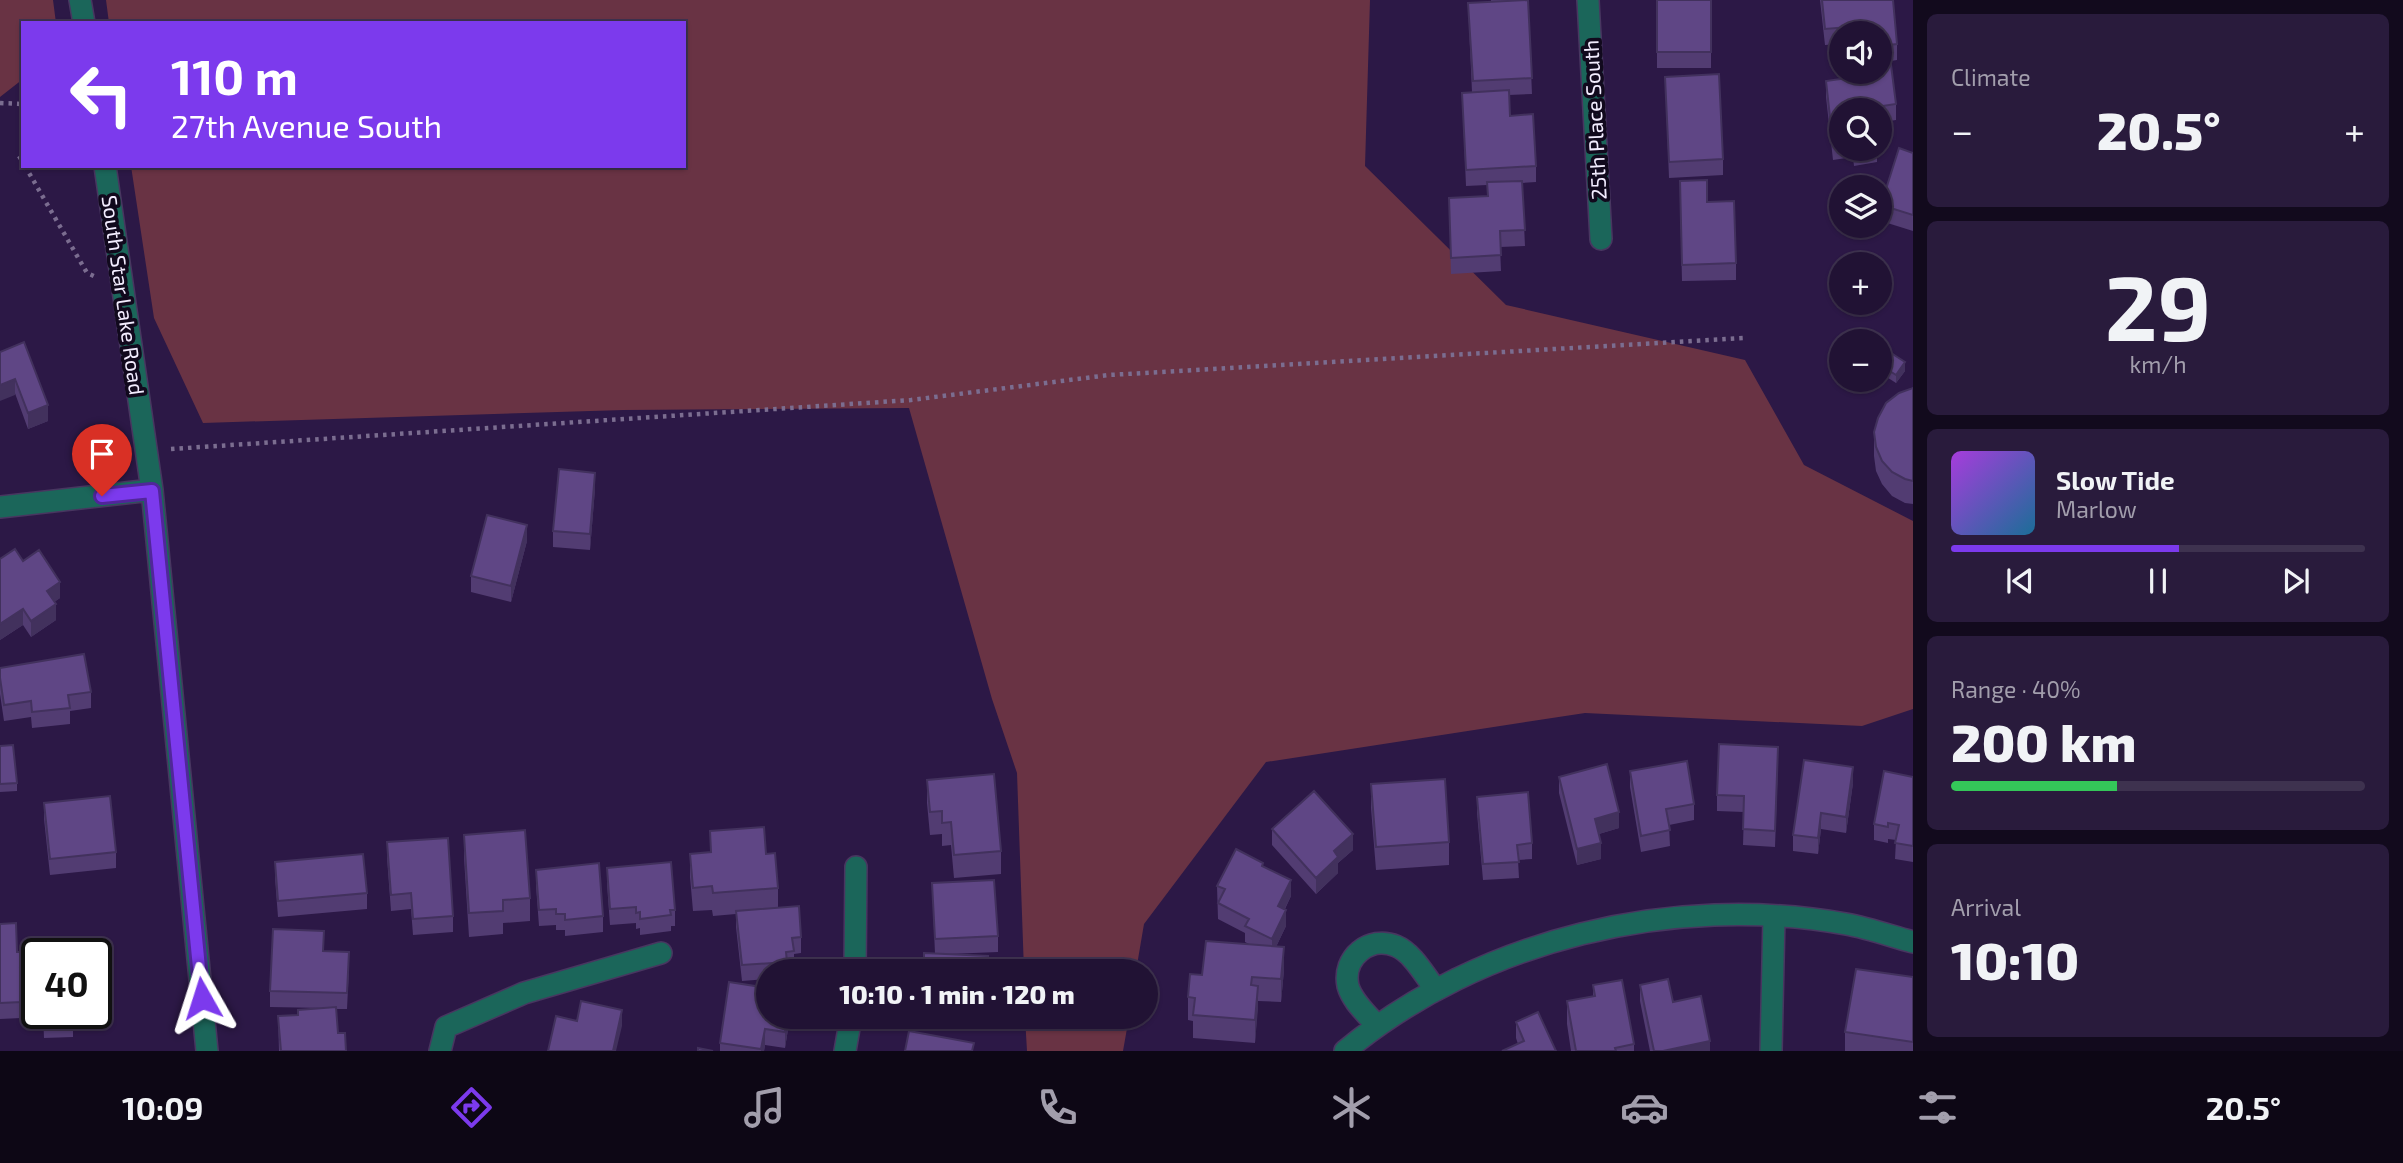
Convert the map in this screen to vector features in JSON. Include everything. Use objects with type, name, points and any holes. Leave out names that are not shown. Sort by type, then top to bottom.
[{"type":"street","points":[[80,0],[84,21]]},
{"type":"street","name":"25th Place South","points":[[1588,0],[1601,239]]},
{"type":"street","name":"South Star Lake Road","points":[[105,168],[152,491],[207,1051]]},
{"type":"street","points":[[0,507],[152,491]]},
{"type":"street","points":[[855,959],[856,867]]},
{"type":"street","points":[[1345,1051],[1408,1004],[1489,963],[1588,931],[1639,922],[1729,915],[1846,924],[1913,942]]},
{"type":"street","points":[[1771,1051],[1774,917]]},
{"type":"street","points":[[1377,1026],[1355,1000],[1349,988],[1347,975],[1350,962],[1359,951],[1371,944],[1384,943],[1397,947],[1408,955],[1436,990]]},
{"type":"street","points":[[440,1051],[446,1027],[524,993],[661,953]]},
{"type":"street","points":[[845,1051],[850,1029]]},
{"type":"path","points":[[0,103],[21,103]]},
{"type":"path","points":[[26,168],[87,273],[123,288]]},
{"type":"path","points":[[146,451],[911,400],[1109,375],[1743,338]]},
{"type":"shaded area","points":[[0,0],[53,0],[56,21],[21,21],[21,81],[0,97]]},
{"type":"shaded area","points":[[106,0],[1370,0],[1365,166],[1506,305],[1745,360],[1804,465],[1913,521],[1913,709],[1862,726],[1585,713],[1266,762],[1144,924],[1138,959],[1024,959],[1017,773],[992,699],[909,408],[624,410],[203,423],[154,318],[131,168],[686,168],[686,21],[109,21]]},
{"type":"shaded area","points":[[1026,1029],[1127,1029],[1123,1051],[1027,1051]]},
{"type":"building","points":[[1528,0],[1532,78],[1473,81],[1468,3]]},
{"type":"building","points":[[1657,0],[1711,0],[1711,52],[1657,52]]},
{"type":"building","points":[[1822,0],[1893,0],[1897,44],[1892,45],[1892,21],[1829,21],[1829,29],[1825,29]]},
{"type":"building","points":[[1892,73],[1896,104],[1892,105],[1892,98],[1829,98],[1829,108],[1826,81],[1829,81],[1829,84],[1892,84]]},
{"type":"building","points":[[1719,74],[1723,159],[1669,162],[1665,77]]},
{"type":"building","points":[[1509,90],[1510,116],[1533,114],[1536,166],[1466,170],[1462,93]]},
{"type":"building","points":[[1899,148],[1913,153],[1913,215],[1892,208],[1890,175]]},
{"type":"building","points":[[1707,180],[1707,202],[1734,201],[1736,263],[1682,265],[1680,181]]},
{"type":"building","points":[[1522,181],[1525,230],[1500,231],[1501,255],[1451,258],[1449,198],[1488,196],[1487,182]]},
{"type":"building","points":[[24,342],[48,405],[28,413],[15,379],[0,385],[0,352]]},
{"type":"building","points":[[1892,354],[1905,362],[1896,375],[1892,372]]},
{"type":"building","points":[[1913,388],[1913,481],[1892,472],[1882,461],[1874,432],[1886,403],[1899,393]]},
{"type":"building","points":[[559,469],[595,473],[590,534],[553,531]]},
{"type":"building","points":[[487,515],[527,525],[511,586],[471,576]]},
{"type":"building","points":[[15,549],[23,561],[39,550],[60,582],[47,591],[56,604],[31,621],[23,609],[0,624],[0,559]]},
{"type":"building","points":[[84,654],[91,692],[68,695],[70,708],[32,712],[31,701],[4,705],[0,668]]},
{"type":"building","points":[[1719,744],[1778,747],[1775,831],[1743,829],[1744,796],[1717,795]]},
{"type":"building","points":[[13,745],[17,783],[0,784],[0,746]]},
{"type":"building","points":[[1804,760],[1853,767],[1846,817],[1821,813],[1818,838],[1793,835]]},
{"type":"building","points":[[1687,761],[1694,804],[1666,809],[1670,830],[1641,836],[1630,771]]},
{"type":"building","points":[[1607,764],[1619,812],[1595,819],[1601,843],[1577,849],[1559,777]]},
{"type":"building","points":[[1884,771],[1913,777],[1913,846],[1895,843],[1899,825],[1888,823],[1888,827],[1874,824]]},
{"type":"building","points":[[994,774],[1001,851],[954,855],[951,822],[942,823],[942,811],[930,812],[927,780]]},
{"type":"building","points":[[1445,779],[1449,842],[1376,847],[1371,784]]},
{"type":"building","points":[[1314,791],[1353,834],[1334,851],[1338,857],[1316,878],[1272,829]]},
{"type":"building","points":[[1528,792],[1532,843],[1517,845],[1519,862],[1483,864],[1477,797]]},
{"type":"building","points":[[110,796],[116,852],[50,859],[44,803]]},
{"type":"building","points":[[764,827],[766,854],[775,853],[778,888],[713,893],[712,886],[693,888],[690,854],[711,852],[710,831]]},
{"type":"building","points":[[525,830],[530,898],[503,900],[503,911],[469,913],[464,835]]},
{"type":"building","points":[[448,838],[453,916],[413,919],[411,893],[391,895],[387,842]]},
{"type":"building","points":[[1236,849],[1291,880],[1278,906],[1286,910],[1272,939],[1245,926],[1249,919],[1218,903],[1225,889],[1217,886]]},
{"type":"building","points":[[363,854],[367,893],[278,901],[275,862]]},
{"type":"building","points":[[671,862],[675,910],[670,910],[671,915],[640,919],[640,912],[636,913],[636,907],[610,909],[607,868]]},
{"type":"building","points":[[599,863],[603,916],[565,920],[565,914],[556,914],[556,909],[539,910],[536,870]]},
{"type":"building","points":[[994,880],[998,936],[935,939],[932,883]]},
{"type":"building","points":[[799,906],[801,937],[792,938],[794,951],[786,952],[787,959],[756,959],[756,964],[742,965],[736,911]]},
{"type":"building","points":[[16,923],[17,952],[21,952],[21,1002],[0,1003],[0,924]]},
{"type":"building","points":[[273,929],[324,931],[323,951],[349,952],[347,993],[270,991]]},
{"type":"building","points":[[1206,941],[1284,947],[1281,979],[1252,977],[1251,985],[1258,986],[1255,1020],[1193,1015],[1195,998],[1188,997],[1190,974],[1202,975]]},
{"type":"building","points":[[924,953],[988,956],[988,959],[924,959]]},
{"type":"building","points":[[1856,969],[1913,977],[1913,1042],[1845,1032]]},
{"type":"building","points":[[1668,979],[1673,1002],[1701,996],[1710,1041],[1654,1051],[1640,985]]},
{"type":"building","points":[[1622,980],[1634,1044],[1615,1048],[1616,1051],[1576,1051],[1567,1001],[1595,996],[1593,985]]},
{"type":"building","points":[[729,982],[756,986],[756,1029],[765,1029],[761,1049],[720,1043]]},
{"type":"building","points":[[581,1001],[622,1010],[613,1051],[548,1051],[556,1016],[577,1021]]},
{"type":"building","points":[[336,1007],[338,1033],[345,1033],[346,1051],[281,1051],[278,1016],[298,1015],[298,1010]]},
{"type":"building","points":[[1538,1012],[1556,1051],[1502,1051],[1524,1041],[1516,1022]]},
{"type":"building","points":[[909,1031],[974,1043],[972,1051],[905,1051]]},
{"type":"route","points":[[102,496],[152,491],[202,998]]}]
